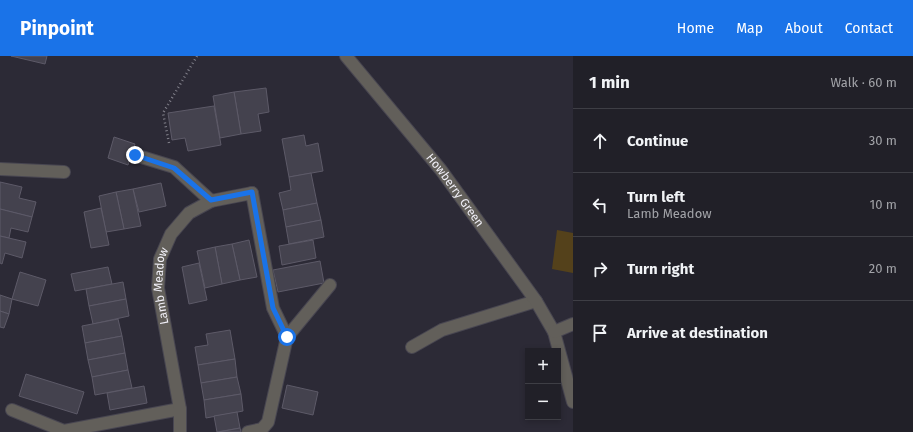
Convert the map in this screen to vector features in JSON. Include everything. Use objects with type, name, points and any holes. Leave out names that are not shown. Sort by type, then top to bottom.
[{"type":"street","name":"Howberry Green","points":[[346,56],[441,170],[536,301],[554,332],[573,402]]},
{"type":"street","points":[[135,155],[174,168],[211,200]]},
{"type":"street","points":[[0,169],[64,172]]},
{"type":"street","name":"Lamb Meadow","points":[[180,432],[180,409],[158,288],[160,259],[171,234],[189,213],[211,200],[252,192],[273,308],[287,337]]},
{"type":"street","points":[[248,432],[262,429],[268,422],[287,337],[330,285]]},
{"type":"street","points":[[412,347],[442,330],[536,301]]},
{"type":"street","points":[[554,332],[573,324]]},
{"type":"street","points":[[12,410],[64,431],[180,409]]},
{"type":"path","points":[[174,168],[163,113],[197,56]]},
{"type":"shaded area","points":[[557,230],[573,233],[573,273],[552,269]]},
{"type":"building","points":[[11,56],[47,56],[45,64]]},
{"type":"building","points":[[266,88],[269,112],[258,114],[261,131],[241,134],[234,92]]},
{"type":"building","points":[[234,92],[241,134],[220,138],[213,96]]},
{"type":"building","points":[[214,106],[221,145],[188,151],[185,138],[172,140],[168,113]]},
{"type":"building","points":[[304,135],[306,146],[318,143],[323,171],[289,177],[282,139]]},
{"type":"building","points":[[114,137],[135,144],[128,165],[108,158]]},
{"type":"building","points":[[311,173],[317,203],[283,210],[279,193],[291,190],[289,177]]},
{"type":"building","points":[[0,182],[22,187],[19,198],[36,202],[32,217],[0,209]]},
{"type":"building","points":[[161,183],[166,206],[139,212],[133,189]]},
{"type":"building","points":[[133,189],[141,226],[124,229],[116,192]]},
{"type":"building","points":[[116,192],[124,229],[106,232],[99,196]]},
{"type":"building","points":[[317,203],[321,220],[286,227],[283,210]]},
{"type":"building","points":[[101,208],[109,245],[91,248],[84,212]]},
{"type":"building","points":[[0,209],[32,217],[28,232],[11,228],[9,238],[0,236]]},
{"type":"building","points":[[321,220],[324,237],[289,244],[286,227]]},
{"type":"building","points":[[0,236],[26,242],[22,258],[5,253],[2,264],[0,263]]},
{"type":"building","points":[[249,240],[257,277],[240,280],[232,244]]},
{"type":"building","points":[[313,240],[316,258],[282,265],[279,246]]},
{"type":"building","points":[[232,244],[240,280],[222,284],[215,247]]},
{"type":"building","points":[[215,247],[222,284],[205,288],[197,251]]},
{"type":"building","points":[[320,261],[324,283],[278,292],[273,270]]},
{"type":"building","points":[[199,263],[207,300],[189,304],[182,267]]},
{"type":"building","points":[[108,267],[112,284],[75,291],[71,274]]},
{"type":"building","points":[[20,272],[46,280],[38,306],[12,299]]},
{"type":"building","points":[[123,282],[126,299],[89,306],[86,289]]},
{"type":"building","points":[[0,295],[12,299],[9,314],[0,311]]},
{"type":"building","points":[[126,299],[129,316],[93,324],[89,306]]},
{"type":"building","points":[[0,311],[9,314],[4,328],[0,327]]},
{"type":"building","points":[[118,319],[122,336],[85,343],[82,326]]},
{"type":"building","points":[[230,330],[235,359],[198,365],[195,347],[208,345],[206,334]]},
{"type":"building","points":[[122,336],[125,353],[88,360],[85,343]]},
{"type":"building","points":[[125,353],[128,370],[92,377],[88,360]]},
{"type":"building","points":[[235,359],[237,377],[201,383],[198,365]]},
{"type":"building","points":[[128,370],[132,388],[95,395],[92,377]]},
{"type":"building","points":[[26,374],[84,392],[77,414],[19,396]]},
{"type":"building","points":[[237,377],[241,394],[204,400],[201,383]]},
{"type":"building","points":[[287,385],[318,392],[313,415],[282,408]]},
{"type":"building","points":[[144,386],[147,403],[110,410],[107,393]]},
{"type":"building","points":[[241,394],[243,411],[206,418],[204,400]]},
{"type":"building","points":[[237,412],[240,428],[217,432],[214,416]]},
{"type":"building","points":[[240,428],[241,432],[219,432]]},
{"type":"route","points":[[135,155],[174,168],[211,200],[252,192],[273,308],[287,337]]}]
